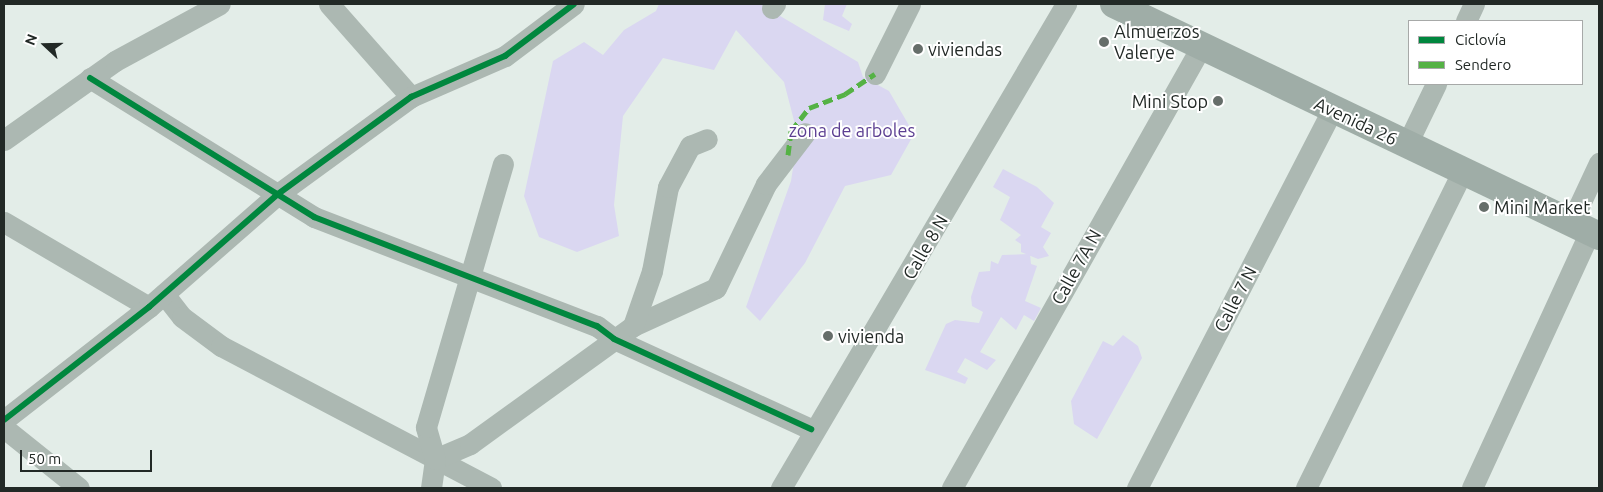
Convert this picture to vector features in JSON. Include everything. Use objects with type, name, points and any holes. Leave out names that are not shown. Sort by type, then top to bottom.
[{"type":"street","points":[[4,140],[90,78],[220,4]]},
{"type":"street","points":[[329,4],[412,97]]},
{"type":"street","points":[[4,420],[157,301],[278,194],[412,97],[504,56],[574,4]]},
{"type":"street","points":[[874,74],[910,4]]},
{"type":"street","name":"Calle 8 N","points":[[780,488],[811,429],[897,294],[1066,4]]},
{"type":"street","name":"Avenida 26","points":[[1114,4],[1332,110],[1589,225]]},
{"type":"street","points":[[1466,20],[1474,4]]},
{"type":"street","name":"Calle 7A N","points":[[952,488],[1201,47]]},
{"type":"street","points":[[90,78],[278,194],[364,240],[472,278],[597,326],[614,339],[811,429]]},
{"type":"street","points":[[1407,144],[1436,85]]},
{"type":"street","name":"Calle 7 N","points":[[1137,488],[1332,110]]},
{"type":"street","points":[[435,459],[470,444],[633,326],[716,288],[766,184],[805,133]]},
{"type":"street","points":[[633,326],[652,271],[668,188],[690,146],[707,139]]},
{"type":"street","points":[[1472,488],[1589,225],[1599,162]]},
{"type":"street","points":[[432,488],[435,459],[426,427],[472,278],[503,164]]},
{"type":"street","points":[[1306,488],[1463,170]]},
{"type":"street","points":[[4,222],[157,301],[221,346],[490,488]]},
{"type":"street","points":[[4,428],[79,488]]},
{"type":"green space","name":"zona de arboles","points":[[659,4],[760,4],[858,62],[863,77],[889,91],[914,134],[891,175],[845,186],[805,263],[760,321],[746,307],[791,181],[798,136],[784,82],[736,30],[714,70],[663,58],[623,116],[614,205],[619,236],[577,252],[539,237],[524,196],[553,61],[584,42],[603,55],[624,30],[656,11]]},
{"type":"green space","points":[[825,4],[847,4],[842,16],[852,24],[849,31],[823,20]]},
{"type":"green space","points":[[1003,169],[1037,187],[1054,203],[1041,227],[1051,233],[1043,247],[1049,256],[1038,259],[1021,252],[1021,244],[1015,240],[1021,235],[1000,220],[1010,197],[993,187]]},
{"type":"green space","points":[[1030,254],[1031,264],[1037,266],[1025,301],[1041,308],[1034,321],[1024,315],[1016,330],[1001,317],[980,352],[996,360],[987,370],[965,358],[957,372],[968,378],[965,384],[925,370],[946,324],[955,320],[979,323],[983,312],[972,306],[971,297],[979,272],[990,271],[991,261],[998,264],[1002,255]]},
{"type":"green space","points":[[1123,335],[1138,346],[1142,358],[1097,439],[1074,424],[1071,401],[1103,341],[1113,346]]},
{"type":"marked path","points":[[788,155],[791,131],[809,108],[845,94],[875,74]]},
{"type":"cycle path","points":[[4,420],[149,307],[278,194],[411,97],[505,56],[574,4]]},
{"type":"cycle path","points":[[90,78],[314,217],[597,326],[614,339],[811,429]]},
{"type":"place","name":"Almuerzos Valerye","points":[[1104,42]]},
{"type":"place","name":"viviendas","points":[[918,49]]},
{"type":"place","name":"Mini Stop","points":[[1218,101]]},
{"type":"place","name":"Mini Market","points":[[1484,207]]},
{"type":"place","name":"vivienda","points":[[828,336]]}]
